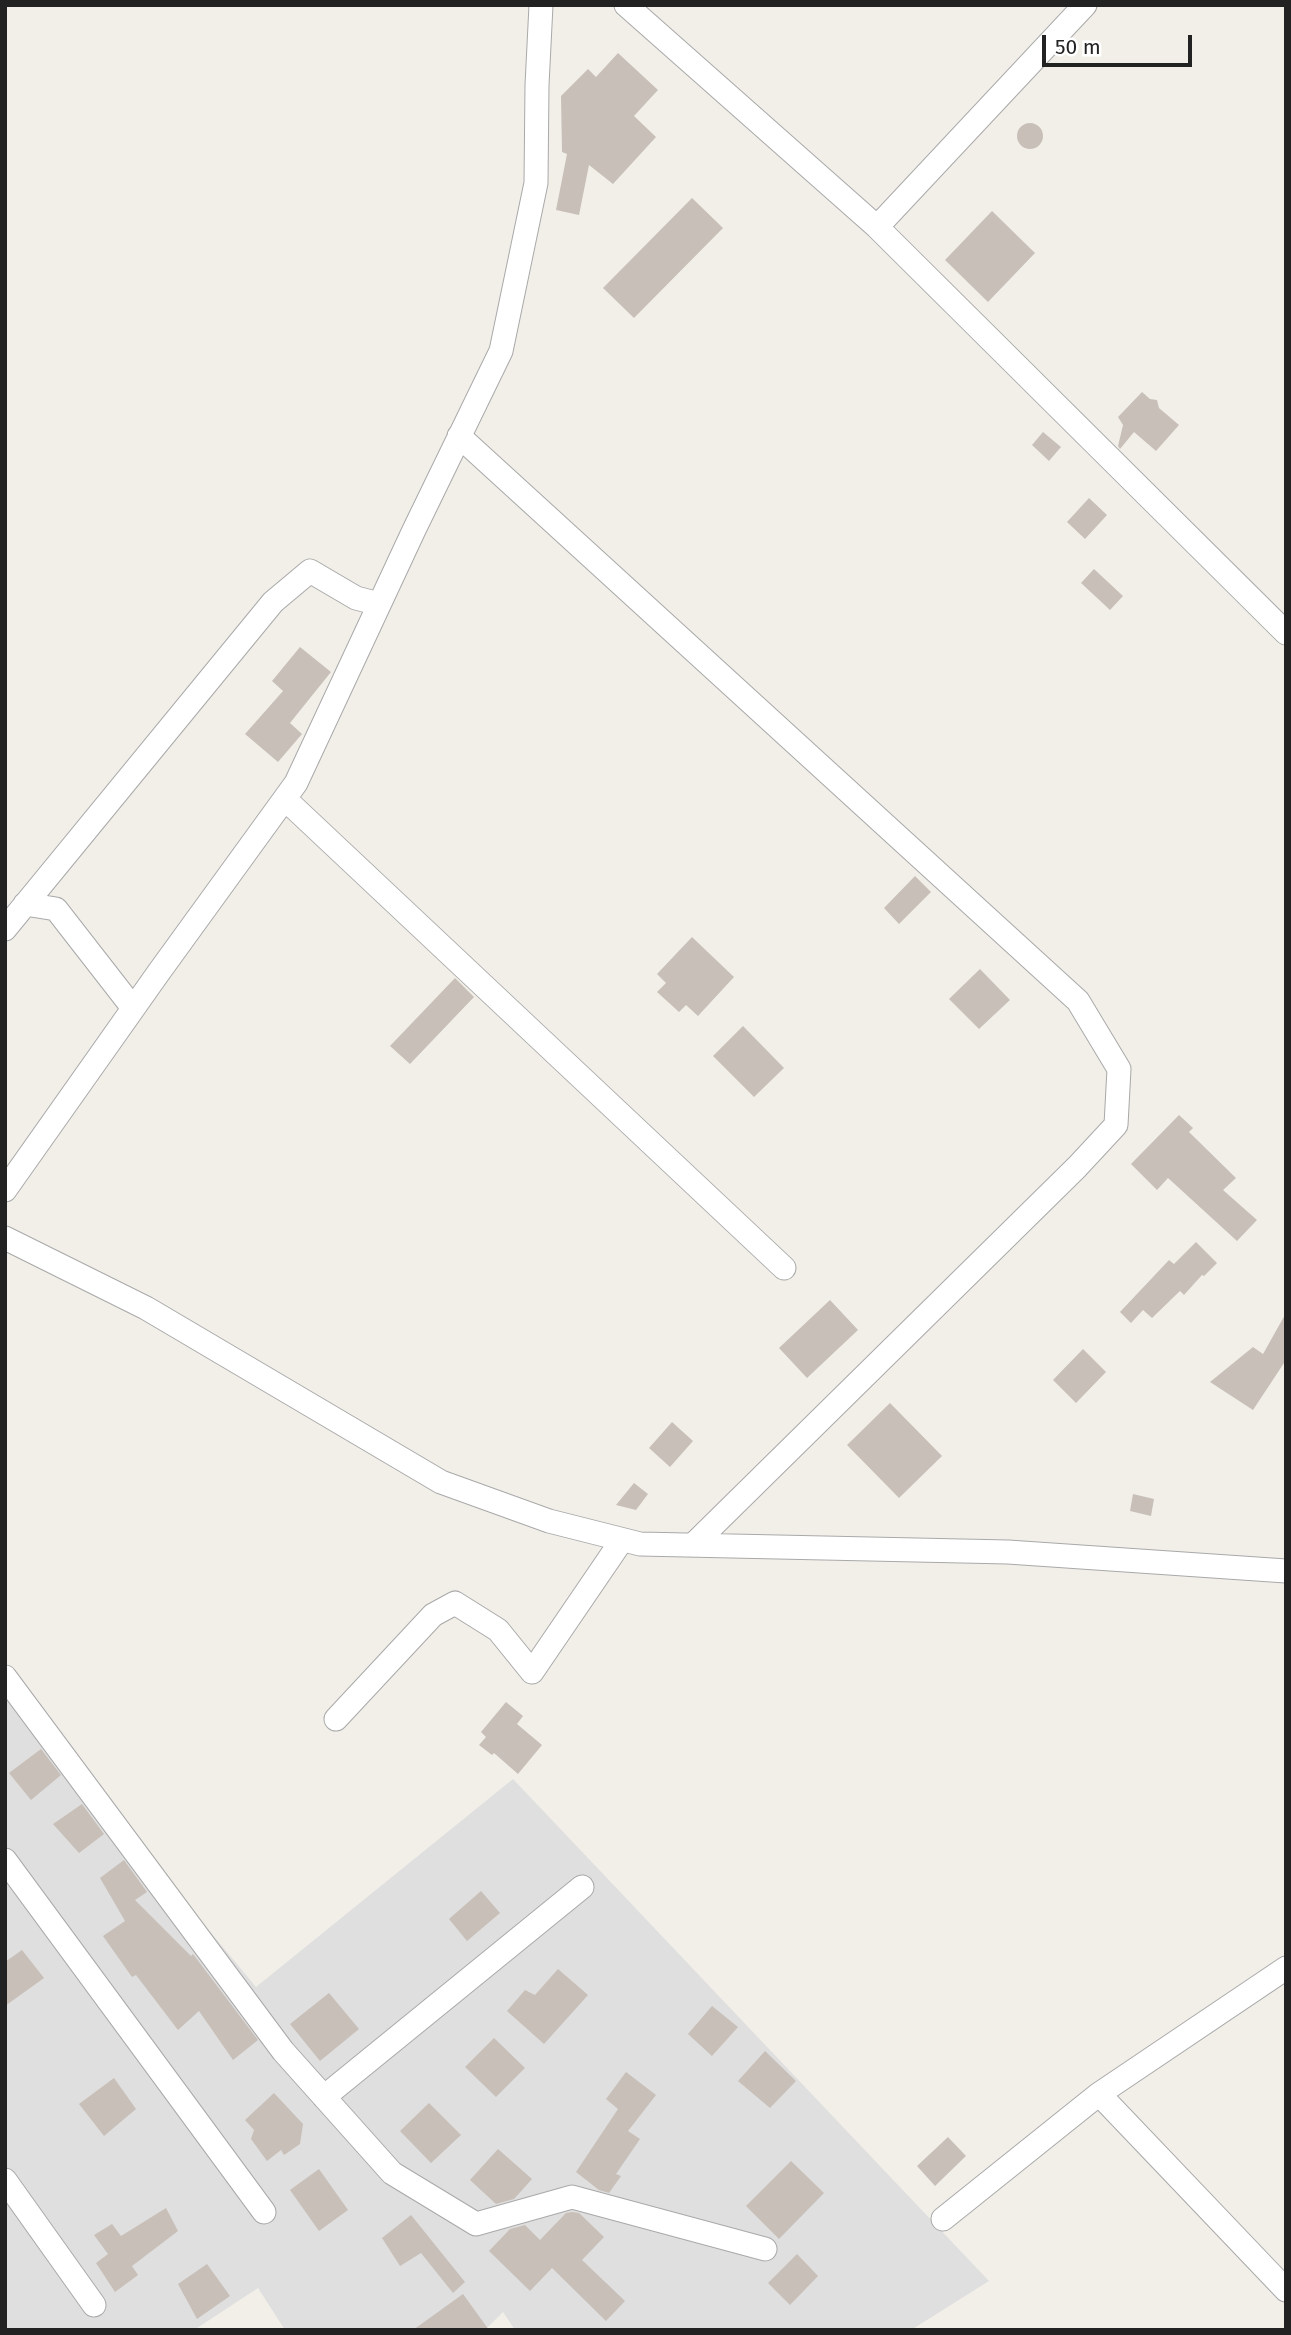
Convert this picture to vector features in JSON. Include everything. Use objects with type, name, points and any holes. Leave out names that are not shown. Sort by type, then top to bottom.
[{"type":"street","points":[[5,1190],[296,783],[501,351],[536,183],[541,5]]},
{"type":"street","points":[[626,5],[877,227],[1286,633]]},
{"type":"street","points":[[877,227],[1085,5]]},
{"type":"street","points":[[459,436],[1079,1001],[1119,1069],[1116,1125],[693,1545]]},
{"type":"street","points":[[5,929],[273,602],[310,571],[356,598],[379,604]]},
{"type":"street","points":[[285,799],[784,1268]]},
{"type":"street","points":[[25,904],[56,909],[133,1008]]},
{"type":"street","points":[[5,1238],[146,1308],[441,1482],[549,1521],[622,1540],[640,1544],[1009,1552],[1286,1571]]},
{"type":"street","points":[[336,1719],[433,1615],[455,1603],[498,1630],[532,1672],[622,1540]]},
{"type":"street","points":[[5,1677],[283,2050],[392,2173],[476,2224],[572,2197],[765,2249]]},
{"type":"street","points":[[5,1860],[264,2211]]},
{"type":"street","points":[[324,2097],[582,1887]]},
{"type":"street","points":[[943,2218],[1099,2094],[1286,1968]]},
{"type":"street","points":[[1099,2094],[1286,2290]]},
{"type":"street","points":[[5,2180],[94,2305]]},
{"type":"shaded area","points":[[5,1685],[256,1987],[513,1779],[989,2281],[911,2330],[515,2330],[503,2312],[485,2330],[285,2330],[258,2288],[194,2330],[5,2330]]},
{"type":"building","points":[[618,53],[658,90],[634,116],[656,137],[613,184],[589,165],[579,215],[556,210],[567,154],[562,152],[561,96],[588,69],[596,77]]},
{"type":"building","points":[[1030,123],[1039,127],[1043,136],[1039,145],[1030,149],[1021,145],[1017,136],[1021,127]]},
{"type":"building","points":[[692,198],[723,228],[634,318],[603,288]]},
{"type":"building","points":[[992,211],[1035,253],[988,302],[945,260]]},
{"type":"building","points":[[1142,392],[1150,399],[1157,400],[1159,408],[1179,425],[1156,451],[1134,432],[1120,449],[1118,446],[1123,425],[1118,417]]},
{"type":"building","points":[[1043,432],[1061,447],[1049,461],[1032,445]]},
{"type":"building","points":[[1089,498],[1107,515],[1085,539],[1067,522]]},
{"type":"building","points":[[1094,569],[1123,596],[1110,610],[1081,583]]},
{"type":"building","points":[[300,647],[331,672],[290,723],[302,734],[278,762],[245,734],[283,691],[272,681]]},
{"type":"building","points":[[915,876],[931,892],[899,924],[884,908]]},
{"type":"building","points":[[692,937],[734,977],[698,1016],[686,1005],[679,1012],[657,992],[666,983],[657,974]]},
{"type":"building","points":[[980,969],[1010,1000],[979,1029],[949,999]]},
{"type":"building","points":[[455,978],[474,997],[410,1064],[390,1046]]},
{"type":"building","points":[[743,1026],[784,1068],[754,1097],[713,1056]]},
{"type":"building","points":[[1179,1115],[1193,1128],[1189,1132],[1236,1178],[1223,1190],[1257,1220],[1237,1241],[1168,1178],[1157,1190],[1131,1164]]},
{"type":"building","points":[[1196,1242],[1217,1263],[1184,1295],[1180,1291],[1152,1318],[1143,1310],[1131,1323],[1120,1312],[1169,1260],[1174,1264]]},
{"type":"building","points":[[830,1300],[858,1330],[807,1378],[779,1348]]},
{"type":"building","points":[[1286,1313],[1286,1360],[1253,1410],[1210,1382],[1253,1347],[1263,1354]]},
{"type":"building","points":[[1083,1349],[1106,1372],[1076,1403],[1053,1380]]},
{"type":"building","points":[[890,1403],[942,1456],[899,1498],[847,1445]]},
{"type":"building","points":[[672,1422],[693,1441],[670,1467],[649,1448]]},
{"type":"building","points":[[634,1483],[648,1494],[636,1510],[616,1505]]},
{"type":"building","points":[[1133,1494],[1154,1499],[1151,1516],[1130,1511]]},
{"type":"building","points":[[506,1702],[523,1716],[517,1724],[542,1745],[518,1774],[494,1753],[492,1755],[479,1745],[486,1737],[481,1732]]},
{"type":"building","points":[[41,1749],[61,1775],[31,1800],[9,1773]]},
{"type":"building","points":[[82,1804],[104,1834],[79,1853],[53,1824]]},
{"type":"building","points":[[124,1860],[147,1892],[135,1900],[191,1956],[193,1954],[258,2040],[233,2060],[199,2011],[178,2030],[136,1975],[132,1977],[103,1936],[125,1921],[100,1878]]},
{"type":"building","points":[[481,1891],[500,1913],[467,1941],[449,1919]]},
{"type":"building","points":[[22,1950],[44,1978],[5,2006],[5,1962]]},
{"type":"building","points":[[558,1969],[588,1995],[544,2044],[507,2011],[525,1990],[535,1995]]},
{"type":"building","points":[[329,1993],[359,2029],[320,2061],[290,2024]]},
{"type":"building","points":[[712,2006],[738,2027],[712,2056],[688,2034]]},
{"type":"building","points":[[494,2038],[525,2068],[496,2097],[465,2067]]},
{"type":"building","points":[[765,2051],[796,2081],[770,2108],[738,2081]]},
{"type":"building","points":[[626,2072],[656,2095],[628,2131],[640,2139],[616,2174],[621,2176],[609,2193],[599,2190],[576,2172],[618,2109],[606,2099]]},
{"type":"building","points":[[114,2078],[136,2109],[104,2136],[79,2104]]},
{"type":"building","points":[[274,2093],[303,2124],[300,2144],[284,2155],[281,2150],[267,2161],[251,2139],[254,2130],[245,2120]]},
{"type":"building","points":[[429,2103],[461,2135],[431,2163],[400,2131]]},
{"type":"building","points":[[948,2137],[966,2156],[935,2186],[917,2166]]},
{"type":"building","points":[[498,2149],[532,2179],[514,2199],[496,2204],[470,2180]]},
{"type":"building","points":[[791,2161],[824,2193],[779,2239],[746,2206]]},
{"type":"building","points":[[319,2169],[348,2210],[319,2231],[290,2190]]},
{"type":"building","points":[[166,2208],[178,2231],[132,2266],[138,2275],[115,2292],[96,2263],[108,2254],[94,2235],[112,2224],[121,2236]]},
{"type":"building","points":[[566,2213],[579,2213],[604,2237],[582,2260],[625,2301],[606,2321],[552,2268],[530,2291],[489,2251],[510,2229],[525,2225],[540,2240]]},
{"type":"building","points":[[411,2215],[465,2282],[453,2293],[421,2253],[400,2266],[382,2238]]},
{"type":"building","points":[[797,2254],[818,2276],[790,2305],[768,2283]]},
{"type":"building","points":[[207,2264],[230,2296],[197,2319],[178,2284]]},
{"type":"building","points":[[463,2294],[489,2330],[413,2330]]}]
